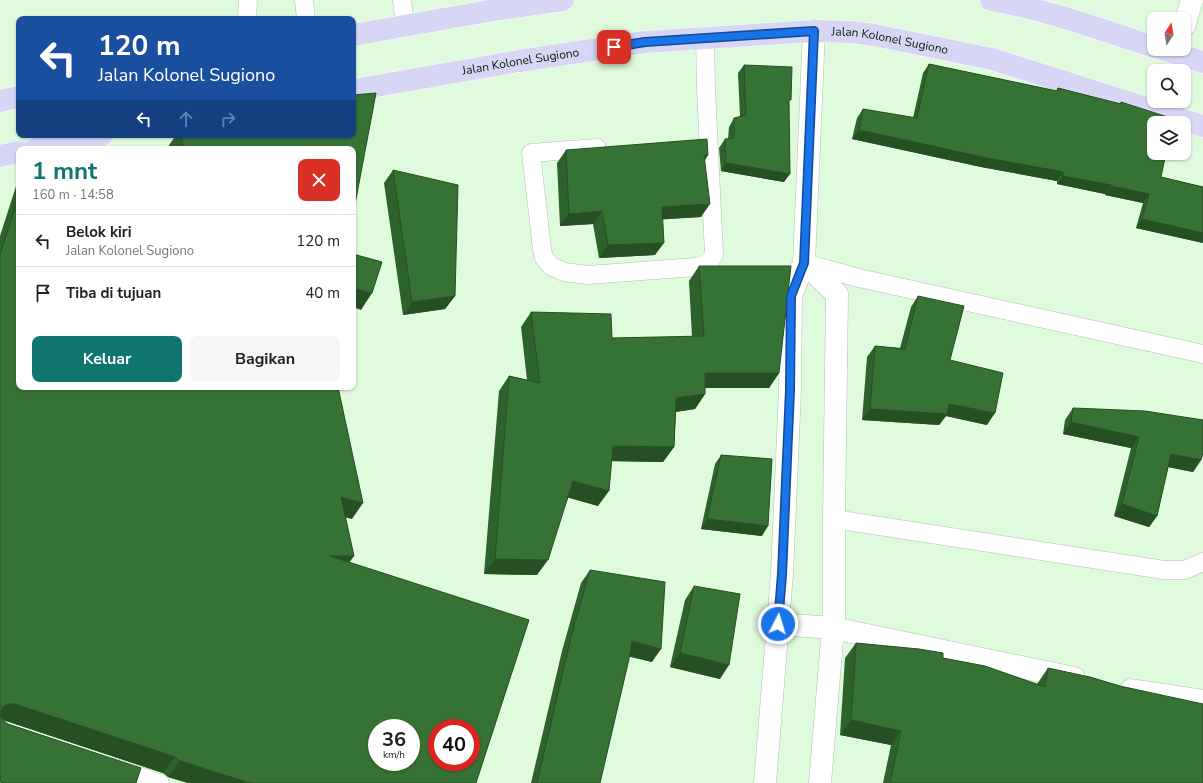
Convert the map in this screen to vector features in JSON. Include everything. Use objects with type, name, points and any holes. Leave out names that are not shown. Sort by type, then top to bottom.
[{"type":"highway","points":[[356,34],[405,25],[563,0]]},
{"type":"highway","points":[[991,0],[1022,3],[1147,45]]},
{"type":"highway","name":"Jalan Kolonel Sugiono","points":[[356,89],[520,61],[645,42],[814,31],[874,35],[992,59],[1203,126]]},
{"type":"highway","points":[[1187,56],[1203,62]]},
{"type":"highway","points":[[0,101],[16,98]]},
{"type":"highway","points":[[49,146],[88,138]]},
{"type":"highway","points":[[0,156],[16,153]]},
{"type":"street","points":[[1188,12],[1192,0]]},
{"type":"street","points":[[765,783],[782,574],[790,398],[791,296],[804,263],[814,31]]},
{"type":"street","points":[[804,263],[837,294],[834,616],[820,783]]},
{"type":"street","points":[[778,624],[832,628],[1101,684],[1203,701]]},
{"type":"lane","points":[[247,16],[248,0]]},
{"type":"lane","points":[[304,0],[306,16]]},
{"type":"lane","points":[[402,0],[405,25]]},
{"type":"lane","points":[[616,147],[531,153],[544,258],[551,266],[564,272],[588,275],[696,267],[710,261],[714,254],[702,141],[706,89],[705,38]]},
{"type":"lane","points":[[804,263],[859,278],[1203,354]]},
{"type":"lane","points":[[834,519],[1164,570],[1185,570],[1203,562]]},
{"type":"lane","points":[[102,764],[160,783]]},
{"type":"building","points":[[929,64],[1057,91],[1058,88],[1121,104],[1121,102],[1165,116],[1147,116],[1147,160],[1165,160],[1161,177],[1203,187],[1203,233],[1142,219],[1149,194],[1063,176],[1063,172],[987,158],[859,130],[863,109],[917,118]]},
{"type":"building","points":[[744,65],[792,67],[791,100],[789,100],[790,174],[726,163],[725,139],[734,138],[734,118],[746,115]]},
{"type":"building","points":[[376,93],[356,199],[356,146],[183,146],[181,138],[356,138],[356,95]]},
{"type":"building","points":[[707,139],[708,155],[704,155],[710,204],[662,207],[664,243],[608,245],[602,211],[569,214],[566,150]]},
{"type":"building","points":[[393,170],[458,185],[455,296],[412,302]]},
{"type":"building","points":[[16,205],[16,390],[339,390],[363,503],[341,497],[354,556],[330,556],[529,620],[480,771],[480,719],[428,719],[428,771],[480,771],[476,783],[250,783],[180,761],[175,757],[15,704],[9,704],[4,706],[1,711],[1,716],[8,724],[141,768],[136,783],[0,782],[0,255]]},
{"type":"building","points":[[356,255],[382,262],[372,293],[356,289]]},
{"type":"building","points":[[699,266],[791,266],[779,373],[705,373],[705,394],[676,398],[674,447],[613,446],[609,491],[573,481],[548,560],[495,559],[509,376],[540,383],[531,312],[611,314],[612,338],[704,336]]},
{"type":"building","points":[[918,296],[964,306],[950,360],[1003,373],[995,413],[949,404],[947,414],[870,409],[875,346],[905,349]]},
{"type":"building","points":[[1073,408],[1145,411],[1203,420],[1203,453],[1201,460],[1171,454],[1157,516],[1122,504],[1139,437],[1071,422]]},
{"type":"building","points":[[721,455],[772,459],[768,526],[707,519]]},
{"type":"building","points":[[590,570],[665,582],[661,649],[632,641],[600,783],[537,783],[571,637]]},
{"type":"building","points":[[694,586],[740,594],[729,665],[680,653]]},
{"type":"building","points":[[856,643],[919,649],[943,653],[943,658],[985,666],[1045,687],[1048,668],[1090,677],[1120,686],[1203,704],[1203,783],[890,783],[901,731],[851,720]]},
{"type":"route","points":[[614,47],[645,42],[756,36],[814,31],[804,263],[791,296],[790,390],[782,574],[778,624]]}]
